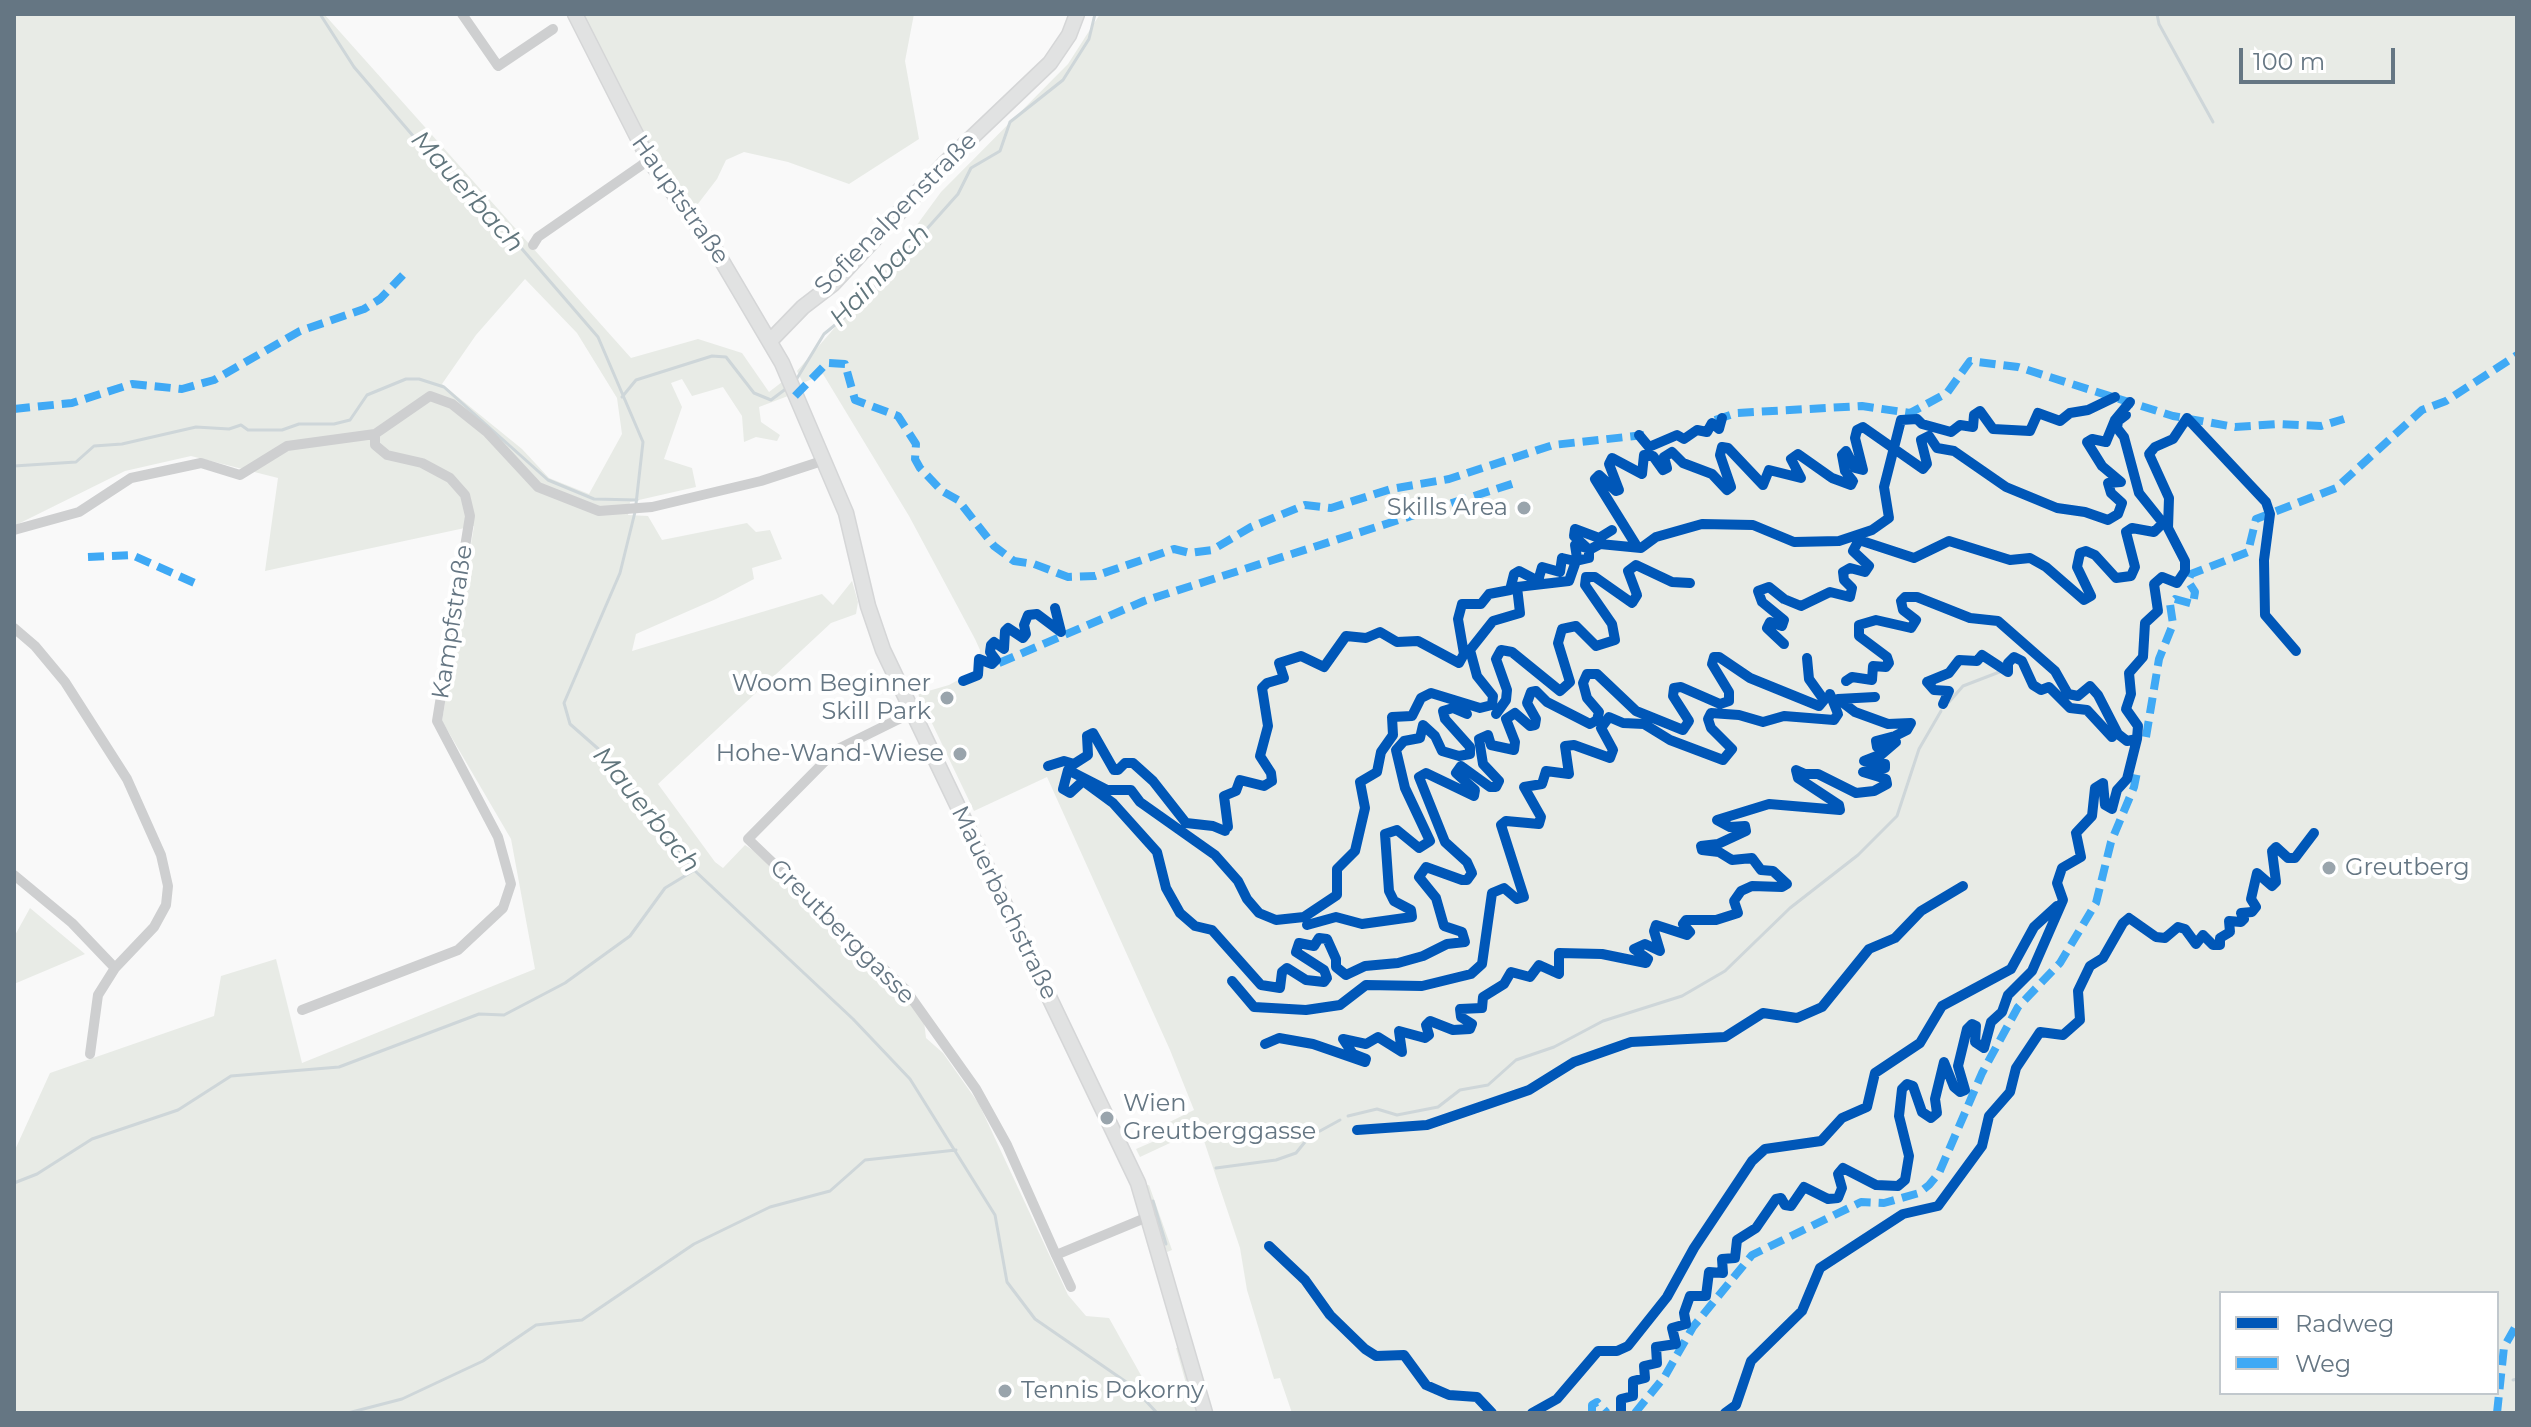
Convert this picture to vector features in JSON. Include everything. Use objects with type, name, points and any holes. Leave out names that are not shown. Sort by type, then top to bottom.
[{"type":"main road","name":"Hauptstraße","points":[[575,14],[649,160],[716,251],[771,340]]},
{"type":"main road","name":"Sofienalpenstraße","points":[[771,340],[803,307],[833,284],[944,164],[1050,63],[1069,35],[1077,14]]},
{"type":"main road","name":"Mauerbachstraße","points":[[771,340],[851,528],[878,638],[1131,1168],[1150,1216],[1205,1413]]},
{"type":"street","points":[[462,14],[498,66],[553,29]]},
{"type":"street","points":[[533,245],[538,237],[649,160]]},
{"type":"street","points":[[14,530],[79,512],[131,478],[201,463],[240,475],[287,446],[375,434],[430,396],[452,404],[487,432],[538,487],[580,505],[620,512],[761,481],[822,461]]},
{"type":"street","name":"Kampfstraße","points":[[302,1010],[458,950],[503,908],[511,884],[498,837],[437,721],[470,516],[465,495],[450,478],[422,463],[387,455],[375,445],[375,434]]},
{"type":"street","points":[[14,628],[35,646],[87,713],[136,795],[161,855],[168,886],[166,905],[154,927],[115,968],[98,995],[90,1054]]},
{"type":"street","name":"Greutberggasse","points":[[913,712],[836,750],[748,839],[905,989],[976,1089],[1007,1145],[1071,1287]]},
{"type":"street","points":[[14,875],[72,923],[115,968]]},
{"type":"street","points":[[1056,1255],[1150,1216]]},
{"type":"shaded area","points":[[14,14],[324,14],[631,358],[698,339],[742,353],[769,392],[782,382],[788,396],[759,407],[761,422],[780,435],[777,441],[756,437],[744,442],[742,416],[723,387],[692,396],[682,379],[671,383],[682,407],[664,459],[692,468],[696,487],[630,502],[628,515],[648,516],[662,540],[747,523],[756,532],[770,530],[782,559],[752,568],[754,579],[636,634],[632,651],[822,594],[833,605],[852,581],[858,602],[856,614],[831,623],[658,784],[715,862],[723,868],[745,845],[754,851],[901,990],[924,1021],[926,1038],[943,1053],[979,1104],[1068,1295],[1086,1316],[1109,1318],[1147,1386],[1187,1387],[1176,1348],[1179,1347],[1200,1413],[14,1413],[14,1152],[50,1073],[214,1016],[221,976],[276,959],[302,1063],[535,969],[511,839],[442,721],[474,526],[265,571],[278,478],[191,456],[125,471],[14,526]],"holes":[[[525,279],[577,333],[617,398],[622,434],[589,494],[549,478],[522,449],[442,384],[476,335]]]},
{"type":"shaded area","points":[[582,14],[914,14],[905,61],[919,139],[849,184],[788,162],[744,152],[726,160],[717,179],[694,209],[627,111]]},
{"type":"shaded area","points":[[1100,14],[2517,14],[2517,1413],[1292,1413],[1280,1378],[1274,1379],[1247,1290],[1240,1248],[1200,1129],[1140,1157],[1136,1149],[1194,1124],[1208,1134],[1221,1135],[1199,1120],[1191,1120],[1136,1142],[1131,1141],[1194,1110],[1170,1050],[1047,777],[974,811],[918,694],[949,685],[978,669],[980,650],[909,516],[823,374],[803,383],[797,371],[878,278],[941,192],[1068,64]]},
{"type":"shaded area","points":[[30,908],[85,954],[14,984],[14,937]]},
{"type":"shaded area","points":[[1149,1185],[1172,1250],[1167,1252],[1145,1186]]},
{"type":"waterway","name":"Mauerbach","points":[[320,14],[354,67],[432,158],[497,220],[598,337],[643,442],[636,504]]},
{"type":"waterway","name":"Hainbach","points":[[796,380],[824,334],[857,307],[958,194],[971,168],[1000,151],[1010,122],[1063,80],[1089,39],[1095,14]]},
{"type":"waterway","points":[[2157,14],[2159,24],[2213,122]]},
{"type":"waterway","name":"Hainbach","points":[[622,397],[636,380],[712,356],[726,357],[754,393],[771,400],[787,388]]},
{"type":"waterway","points":[[14,466],[76,462],[94,446],[122,444],[196,427],[229,429],[241,425],[248,430],[282,430],[299,424],[334,424],[350,420],[367,395],[406,379],[419,379],[444,387],[548,480],[594,499],[637,500]]},
{"type":"waterway","name":"Mauerbach","points":[[635,512],[620,573],[564,703],[570,724],[612,761],[694,870],[853,1019],[910,1079],[995,1215],[1007,1282],[1035,1319],[1132,1386],[1157,1413]]},
{"type":"waterway","points":[[1949,702],[1963,686],[2002,671]]},
{"type":"waterway","points":[[1348,1116],[1377,1109],[1397,1115],[1438,1107],[1460,1090],[1488,1085],[1516,1060],[1554,1047],[1603,1021],[1682,996],[1725,971],[1790,908],[1858,855],[1897,816],[1919,749],[1941,711]]},
{"type":"waterway","points":[[14,1183],[37,1174],[92,1139],[178,1110],[231,1076],[339,1067],[479,1014],[504,1015],[565,983],[630,936],[665,888],[693,871]]},
{"type":"waterway","points":[[1216,1168],[1276,1160],[1296,1153],[1309,1137],[1340,1120]]},
{"type":"waterway","points":[[348,1413],[402,1399],[483,1361],[536,1325],[582,1320],[694,1244],[770,1207],[830,1191],[865,1160],[956,1150]]},
{"type":"waterway","points":[[1153,1201],[1166,1244]]},
{"type":"waterway","points":[[2513,1380],[2517,1379]]},
{"type":"marked path","points":[[14,409],[72,403],[132,384],[182,389],[214,380],[300,331],[364,309],[380,299],[403,275]]},
{"type":"marked path","points":[[2146,737],[2159,659],[2173,624],[2170,604],[2175,599],[2193,604],[2195,592],[2188,581],[2191,574],[2248,552],[2256,519],[2336,488],[2422,410],[2446,401],[2517,355]]},
{"type":"marked path","points":[[1715,420],[1736,413],[1862,406],[1910,413],[1947,393],[1970,361],[2018,367],[2173,416],[2235,427],[2278,424],[2321,426],[2344,419]]},
{"type":"marked path","points":[[795,396],[827,363],[845,364],[855,400],[898,416],[916,444],[915,459],[920,468],[942,491],[958,500],[994,546],[1014,561],[1034,564],[1068,577],[1095,576],[1174,549],[1190,553],[1212,550],[1251,527],[1305,505],[1331,508],[1391,489],[1449,479],[1553,445],[1644,435]]},
{"type":"marked path","points":[[999,663],[1144,601],[1518,482]]},
{"type":"marked path","points":[[88,557],[132,555],[199,585]]},
{"type":"marked path","points":[[1635,1413],[1665,1376],[1693,1327],[1752,1255],[1861,1202],[1884,1203],[1919,1193],[1939,1173],[1982,1073],[2018,1007],[2060,963],[2096,903],[2111,842],[2134,787],[2137,772]]},
{"type":"marked path","points":[[2499,1394],[2504,1347],[2517,1324]]},
{"type":"marked path","points":[[2497,1413],[2499,1395]]},
{"type":"marked path","points":[[1592,1413],[1592,1405],[1597,1402],[1607,1413]]},
{"type":"cycle path","points":[[1807,658],[1809,679],[1824,700],[1819,706],[1750,678],[1719,657],[1714,657],[1712,664],[1729,692],[1729,701],[1720,704],[1681,687],[1674,688],[1673,696],[1689,721],[1683,730],[1636,711],[1597,674],[1587,674],[1583,683],[1587,698],[1599,712],[1597,720],[1590,724],[1547,702],[1536,691],[1531,692],[1527,703],[1536,719],[1535,725],[1530,726],[1515,713],[1506,719],[1515,742],[1514,750],[1491,745],[1488,735],[1479,739],[1483,764],[1499,781],[1496,787],[1490,787],[1461,766],[1456,773],[1475,790],[1474,796],[1426,773],[1419,777],[1445,842],[1467,862],[1472,873],[1467,880],[1462,880],[1426,867],[1419,877],[1436,898],[1444,926],[1462,932],[1465,942],[1447,944],[1423,956],[1398,963],[1365,966],[1346,975],[1336,967],[1336,959],[1327,939],[1319,938],[1314,946],[1299,943],[1296,952],[1324,970],[1327,978],[1324,982],[1306,980],[1287,968],[1282,972],[1280,988],[1261,985],[1212,930],[1195,926],[1180,913],[1166,888],[1157,852],[1113,803],[1083,781],[1070,793],[1063,789],[1068,770],[1107,790],[1131,790],[1140,802],[1215,855],[1238,881],[1259,913],[1276,920],[1304,917],[1337,895],[1337,869],[1355,851],[1365,808],[1360,782],[1377,772],[1381,752],[1393,735],[1392,717],[1412,716],[1421,698],[1431,693],[1480,708],[1492,705],[1493,696],[1477,676],[1470,650],[1493,621],[1520,613],[1517,587],[1569,581],[1576,561],[1589,558],[1589,550],[1600,544],[1641,548],[1656,537],[1702,524],[1753,525],[1794,542],[1839,541],[1872,530],[1889,518],[1884,487],[1901,420],[1917,419],[1922,424],[1951,432],[1960,425],[1973,427],[1974,415],[1980,411],[1993,429],[2030,431],[2038,413],[2060,421],[2070,413],[2088,410],[2115,397]]},
{"type":"cycle path","points":[[1636,545],[1595,479],[1599,475],[1616,491],[1619,490],[1609,464],[1612,458],[1642,474],[1644,455],[1653,456],[1663,470],[1667,468],[1664,457],[1672,452],[1683,463],[1712,474],[1727,490],[1731,487],[1720,455],[1722,447],[1728,448],[1763,485],[1769,470],[1801,478],[1791,459],[1798,454],[1832,478],[1851,485],[1853,481],[1845,471],[1842,455],[1846,451],[1855,468],[1863,470],[1855,438],[1857,430],[1863,427],[1923,469],[1927,464],[1921,440],[1929,436],[1937,448],[1954,451],[2006,487],[2057,508],[2085,512],[2108,520],[2118,514],[2122,503],[2111,493],[2108,483],[2121,482],[2102,466],[2087,442],[2092,439],[2106,442],[2115,420],[2130,402]]},
{"type":"cycle path","points":[[1784,644],[1767,628],[1770,622],[1782,626],[1784,620],[1762,602],[1758,591],[1769,587],[1784,599],[1801,606],[1830,592],[1850,597],[1852,588],[1844,580],[1843,572],[1850,568],[1865,572],[1869,566],[1853,551],[1859,540],[1914,558],[1949,541],[2010,560],[2030,558],[2046,567],[2084,600],[2091,596],[2077,567],[2080,553],[2086,551],[2095,555],[2116,578],[2131,576],[2135,567],[2126,532],[2132,528],[2154,532],[2163,523],[2139,493],[2124,437],[2117,428],[2118,421],[2126,415]]},
{"type":"cycle path","points":[[1639,435],[1649,447],[1677,435],[1684,439],[1697,430],[1707,432],[1712,423],[1719,429],[1722,418]]},
{"type":"cycle path","points":[[1846,681],[1852,677],[1872,680],[1873,666],[1886,667],[1889,663],[1887,657],[1859,636],[1859,625],[1876,620],[1911,628],[1916,620],[1903,610],[1901,601],[1905,597],[1917,597],[1970,618],[1998,621],[2055,671],[2068,694],[2078,696],[2090,686],[2118,734],[2127,741],[2137,739],[2138,726],[2126,709],[2131,694],[2129,673],[2143,657],[2145,623],[2158,611],[2154,584],[2162,577],[2177,583],[2185,571],[2185,561],[2168,528],[2169,498],[2149,454],[2155,447],[2173,439],[2187,418],[2266,502],[2270,514],[2264,560],[2265,615],[2296,651]]},
{"type":"cycle path","points":[[1228,827],[1224,796],[1236,791],[1240,780],[1264,786],[1272,781],[1271,773],[1260,756],[1268,726],[1262,688],[1267,683],[1284,678],[1279,663],[1301,656],[1324,667],[1346,636],[1366,638],[1380,632],[1397,642],[1418,641],[1459,663],[1464,654],[1458,619],[1462,604],[1481,604],[1489,594],[1510,590],[1514,574],[1519,571],[1538,581],[1542,567],[1560,572],[1562,558],[1575,561],[1577,558],[1575,545],[1587,548],[1574,536],[1575,529],[1599,538],[1612,530]]},
{"type":"cycle path","points":[[1496,714],[1506,700],[1507,690],[1496,659],[1501,650],[1512,652],[1560,691],[1570,682],[1558,643],[1562,629],[1576,626],[1596,646],[1615,640],[1612,624],[1585,585],[1586,577],[1595,577],[1632,603],[1637,595],[1628,571],[1636,565],[1672,582],[1690,583]]},
{"type":"cycle path","points":[[963,681],[978,675],[979,659],[992,664],[996,660],[990,652],[991,645],[994,642],[1004,649],[1008,628],[1023,638],[1028,615],[1037,614],[1061,632],[1055,608]]},
{"type":"cycle path","points":[[1943,704],[1949,691],[1934,690],[1927,682],[1949,673],[1959,660],[1977,661],[1982,655],[2008,672],[2008,663],[2014,657],[2022,661],[2033,685],[2041,690],[2049,687],[2070,708],[2087,710],[2112,737]]},
{"type":"cycle path","points":[[1232,981],[1254,1007],[1306,1010],[1340,1005],[1366,985],[1422,986],[1471,974],[1482,964],[1492,893],[1504,888],[1517,899],[1524,897],[1501,825],[1506,821],[1539,824],[1541,817],[1524,787],[1542,784],[1546,771],[1569,774],[1565,746],[1574,745],[1610,758],[1613,750],[1601,728],[1609,717],[1623,723],[1644,724],[1670,740],[1723,760],[1732,749],[1711,728],[1708,719],[1711,713],[1739,715],[1763,722],[1784,716],[1834,720],[1838,714],[1830,694]]},
{"type":"cycle path","points":[[1265,1044],[1279,1038],[1313,1044],[1365,1062],[1366,1059],[1353,1054],[1343,1039],[1366,1044],[1378,1037],[1402,1052],[1399,1031],[1425,1038],[1429,1035],[1426,1025],[1430,1021],[1453,1030],[1470,1029],[1472,1024],[1461,1017],[1460,1009],[1482,1008],[1483,997],[1504,984],[1511,972],[1530,977],[1539,965],[1559,974],[1559,953],[1602,954],[1646,963],[1648,959],[1634,949],[1645,944],[1660,951],[1654,931],[1656,925],[1687,935],[1690,932],[1683,924],[1686,920],[1716,920],[1738,913],[1734,901],[1741,891],[1752,886],[1782,887],[1787,884],[1773,871],[1761,870],[1752,858],[1732,860],[1719,852],[1702,850],[1701,846],[1718,844],[1746,831],[1745,826],[1730,827],[1717,820],[1769,804],[1840,810],[1839,805],[1798,778],[1796,770],[1818,774],[1856,793],[1874,791],[1887,784],[1886,779],[1863,772],[1885,768],[1885,764],[1864,761],[1882,754],[1896,742],[1877,747],[1876,741],[1907,730],[1911,723],[1888,724],[1855,712],[1838,699],[1875,697]]},
{"type":"cycle path","points":[[1307,925],[1336,917],[1362,924],[1412,917],[1411,910],[1394,901],[1389,891],[1385,834],[1397,830],[1419,848],[1430,841],[1405,788],[1396,750],[1404,741],[1420,738],[1423,725],[1435,736],[1442,751],[1459,756],[1470,754],[1470,747],[1445,719],[1443,711],[1453,708],[1467,714]]},
{"type":"cycle path","points":[[1048,766],[1064,761],[1074,764],[1088,755],[1087,736],[1093,733],[1114,770],[1125,763],[1133,763],[1153,781],[1186,823],[1213,826],[1225,831]]},
{"type":"cycle path","points":[[1621,1413],[1621,1399],[1633,1396],[1633,1381],[1645,1378],[1644,1366],[1657,1363],[1656,1347],[1676,1344],[1672,1328],[1686,1324],[1684,1313],[1690,1296],[1706,1296],[1709,1272],[1723,1273],[1722,1259],[1735,1258],[1737,1240],[1756,1228],[1776,1199],[1781,1198],[1785,1205],[1791,1206],[1804,1187],[1828,1199],[1838,1198],[1842,1188],[1838,1174],[1843,1168],[1876,1185],[1898,1186],[1905,1180],[1909,1156],[1899,1116],[1902,1089],[1907,1084],[1913,1086],[1922,1112],[1931,1118],[1937,1113],[1935,1099],[1944,1062],[1954,1087],[1960,1092],[1965,1090],[1958,1066],[1967,1029],[1972,1024],[1976,1026],[1975,1042],[1984,1048],[1991,1022],[2002,1012],[2008,995],[2032,971],[2063,900],[2057,883],[2062,868],[2081,857],[2076,833],[2092,816],[2095,788],[2103,783],[2105,805],[2112,809],[2117,790],[2127,779],[2137,739]]},
{"type":"cycle path","points":[[1725,1413],[1736,1405],[1751,1361],[1802,1311],[1820,1268],[1903,1214],[1938,1206],[1982,1146],[1989,1116],[2010,1092],[2016,1068],[2040,1032],[2063,1035],[2080,1020],[2078,991],[2090,966],[2103,958],[2123,923],[2129,918],[2156,937],[2165,938],[2178,927],[2185,929],[2196,944],[2203,935],[2213,945],[2220,945],[2220,938],[2230,932],[2229,921],[2241,922],[2244,919],[2241,913],[2252,912],[2256,907],[2251,899],[2257,873],[2272,886],[2276,882],[2272,851],[2276,847],[2288,858],[2295,858],[2314,833]]},
{"type":"cycle path","points":[[1357,1130],[1427,1125],[1529,1090],[1574,1062],[1631,1042],[1725,1037],[1763,1013],[1797,1018],[1822,1007],[1869,949],[1895,938],[1921,911],[1963,886]]},
{"type":"cycle path","points":[[1532,1413],[1557,1399],[1598,1351],[1617,1351],[1628,1346],[1667,1297],[1694,1248],[1752,1161],[1765,1149],[1821,1141],[1842,1118],[1867,1107],[1875,1073],[1920,1043],[1942,1006],[2011,969],[2034,927],[2057,906]]},
{"type":"cycle path","points":[[1269,1246],[1305,1280],[1330,1315],[1365,1349],[1376,1356],[1404,1355],[1426,1385],[1449,1395],[1477,1397],[1492,1413]]},
{"type":"place","name":"Skills Area","points":[[1524,508]]},
{"type":"place","name":"Woom Beginner Skill Park","points":[[947,698]]},
{"type":"place","name":"Hohe-Wand-Wiese","points":[[960,754]]},
{"type":"place","name":"Greutberg","points":[[2329,868]]},
{"type":"place","name":"Wien Greutberggasse","points":[[1107,1118]]},
{"type":"place","name":"Tennis Pokorny","points":[[1005,1391]]}]
